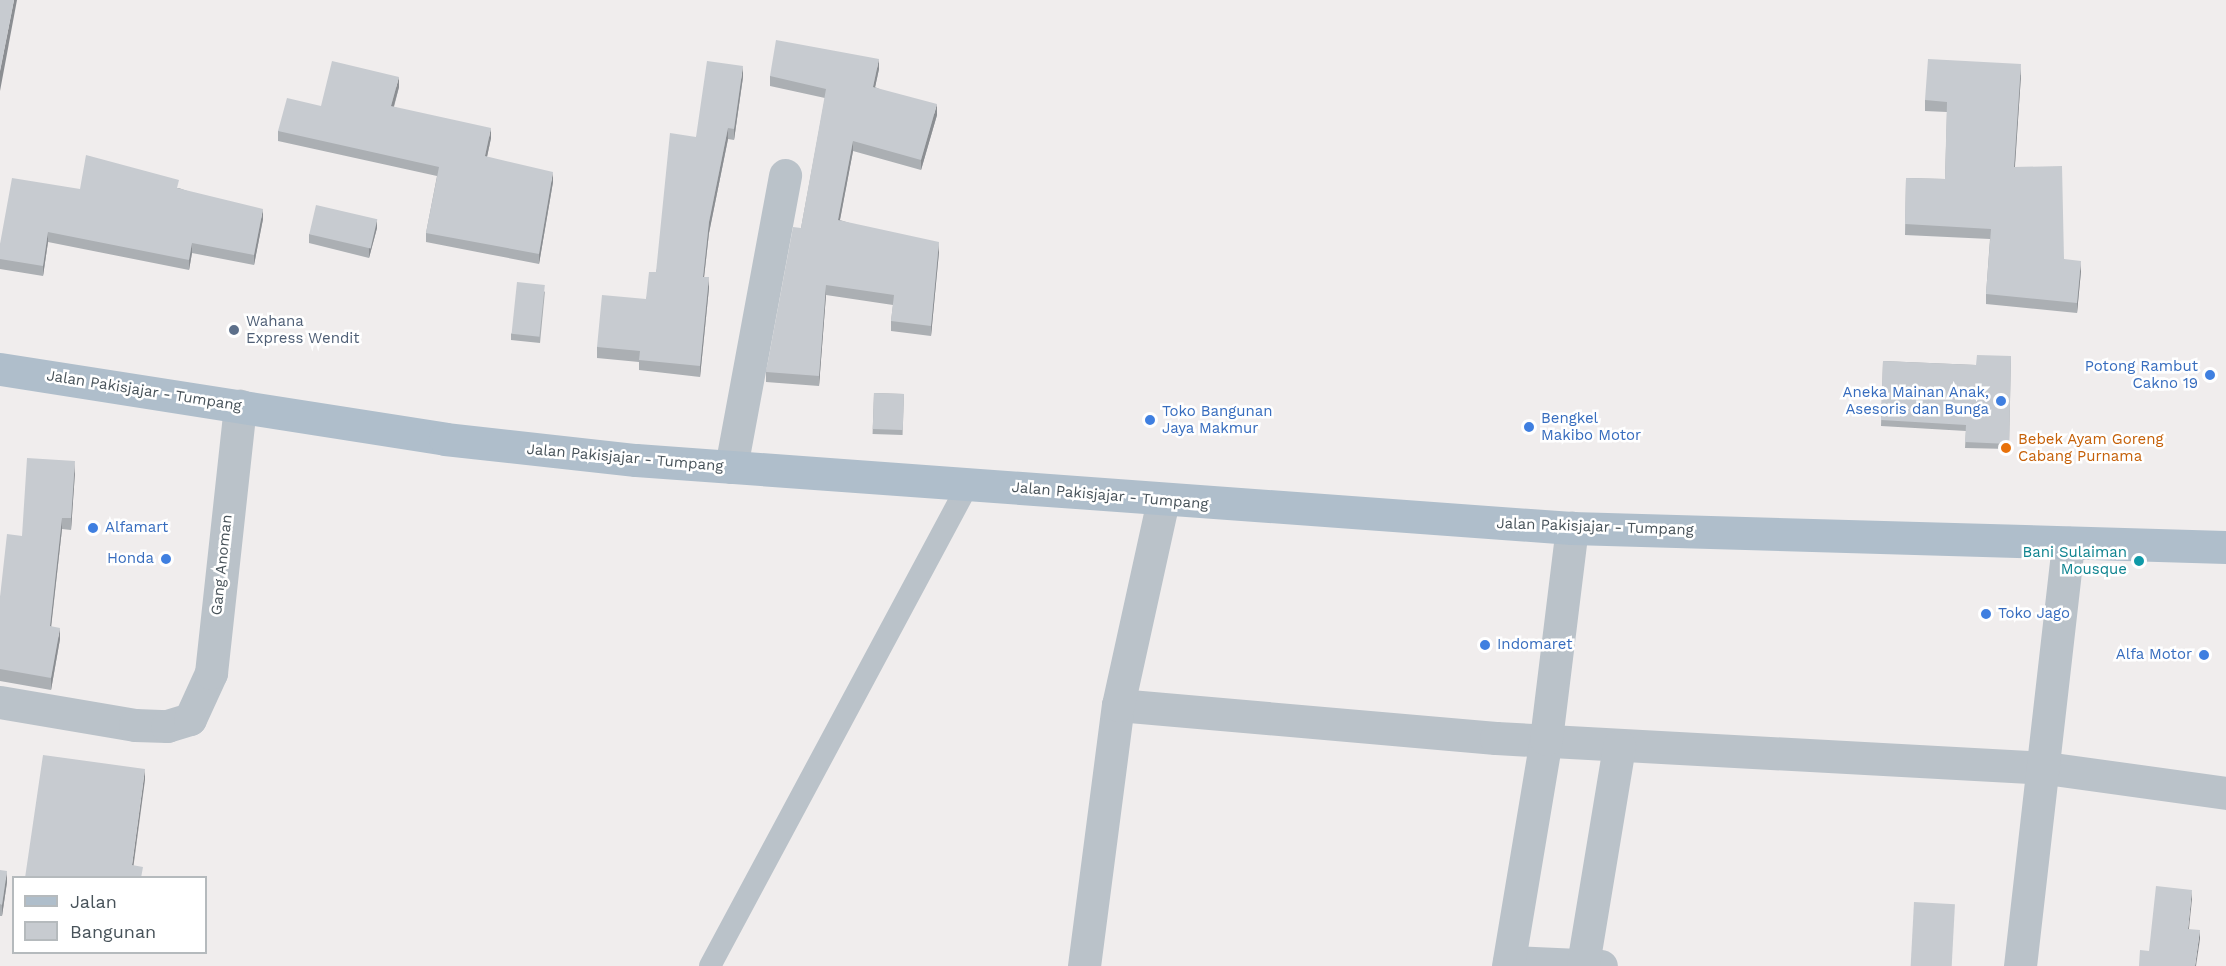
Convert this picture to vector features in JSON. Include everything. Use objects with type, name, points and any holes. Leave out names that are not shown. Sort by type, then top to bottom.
[{"type":"main road","name":"Jalan Pakisjajar - Tumpang","points":[[0,369],[528,450],[731,467],[969,483],[1163,501],[1572,528],[2226,548]]},
{"type":"street","points":[[731,467],[785,175]]},
{"type":"street","name":"Gang Anoman","points":[[0,702],[135,725],[167,726],[190,719],[211,673],[240,406]]},
{"type":"street","points":[[1084,966],[1118,705],[1163,501]]},
{"type":"street","points":[[1572,528],[1546,739],[1508,964],[1592,965],[1620,746]]},
{"type":"street","points":[[2020,966],[2046,768],[2068,543]]},
{"type":"street","points":[[1118,705],[1620,746],[2046,768],[2226,793]]},
{"type":"lane","points":[[711,966],[969,483]]},
{"type":"building","points":[[0,0],[14,0],[0,71]]},
{"type":"building","points":[[776,40],[879,59],[873,87],[937,104],[921,160],[853,141],[838,220],[939,242],[931,326],[891,321],[894,295],[826,285],[819,376],[766,372],[793,227],[801,228],[826,89],[770,76]]},
{"type":"building","points":[[1928,59],[2021,64],[2014,167],[2062,166],[2064,259],[2081,261],[2077,303],[1986,294],[1991,229],[1905,224],[1906,178],[1945,179],[1947,102],[1925,100]]},
{"type":"building","points":[[332,61],[399,77],[391,106],[491,128],[485,156],[553,172],[539,254],[426,233],[439,167],[278,131],[287,98],[321,106]]},
{"type":"building","points":[[707,61],[743,66],[734,129],[728,128],[709,222],[703,277],[709,277],[700,366],[639,360],[640,351],[597,347],[602,295],[646,299],[649,272],[656,272],[670,133],[696,137]]},
{"type":"building","points":[[86,155],[179,180],[177,188],[263,209],[254,255],[192,243],[189,260],[48,232],[43,266],[0,259],[0,244],[12,178],[80,189]]},
{"type":"building","points":[[316,205],[377,219],[371,248],[309,234]]},
{"type":"building","points":[[517,282],[545,285],[539,337],[512,334]]},
{"type":"building","points":[[1977,355],[2011,356],[2009,444],[1965,442],[1966,425],[1881,420],[1883,361],[1976,365]]},
{"type":"building","points":[[874,393],[904,394],[903,430],[873,429]]},
{"type":"building","points":[[27,458],[75,461],[71,518],[62,518],[50,626],[60,628],[51,678],[0,669],[0,597],[7,534],[22,536]]},
{"type":"building","points":[[43,755],[145,769],[132,865],[143,867],[141,876],[25,876]]},
{"type":"building","points":[[0,870],[7,871],[2,905],[0,904]]},
{"type":"building","points":[[2156,886],[2192,890],[2188,929],[2200,930],[2195,966],[2139,966],[2140,950],[2149,951]]},
{"type":"building","points":[[1914,902],[1955,904],[1952,966],[1911,966]]},
{"type":"place","name":"Wahana Express Wendit","points":[[234,330]]},
{"type":"place","name":"Potong Rambut Cakno 19","points":[[2210,375]]},
{"type":"place","name":"Aneka Mainan Anak, Asesoris dan Bunga","points":[[2001,401]]},
{"type":"place","name":"Toko Bangunan Jaya Makmur","points":[[1150,420]]},
{"type":"place","name":"Bengkel Makibo Motor","points":[[1529,427]]},
{"type":"place","name":"Bebek Ayam Goreng Cabang Purnama","points":[[2006,448]]},
{"type":"place","name":"Alfamart","points":[[93,528]]},
{"type":"place","name":"Honda","points":[[166,559]]},
{"type":"place","name":"Bani Sulaiman Mousque","points":[[2139,561]]},
{"type":"place","name":"Toko Jago","points":[[1986,614]]},
{"type":"place","name":"Indomaret","points":[[1485,645]]},
{"type":"place","name":"Alfa Motor","points":[[2204,655]]}]
